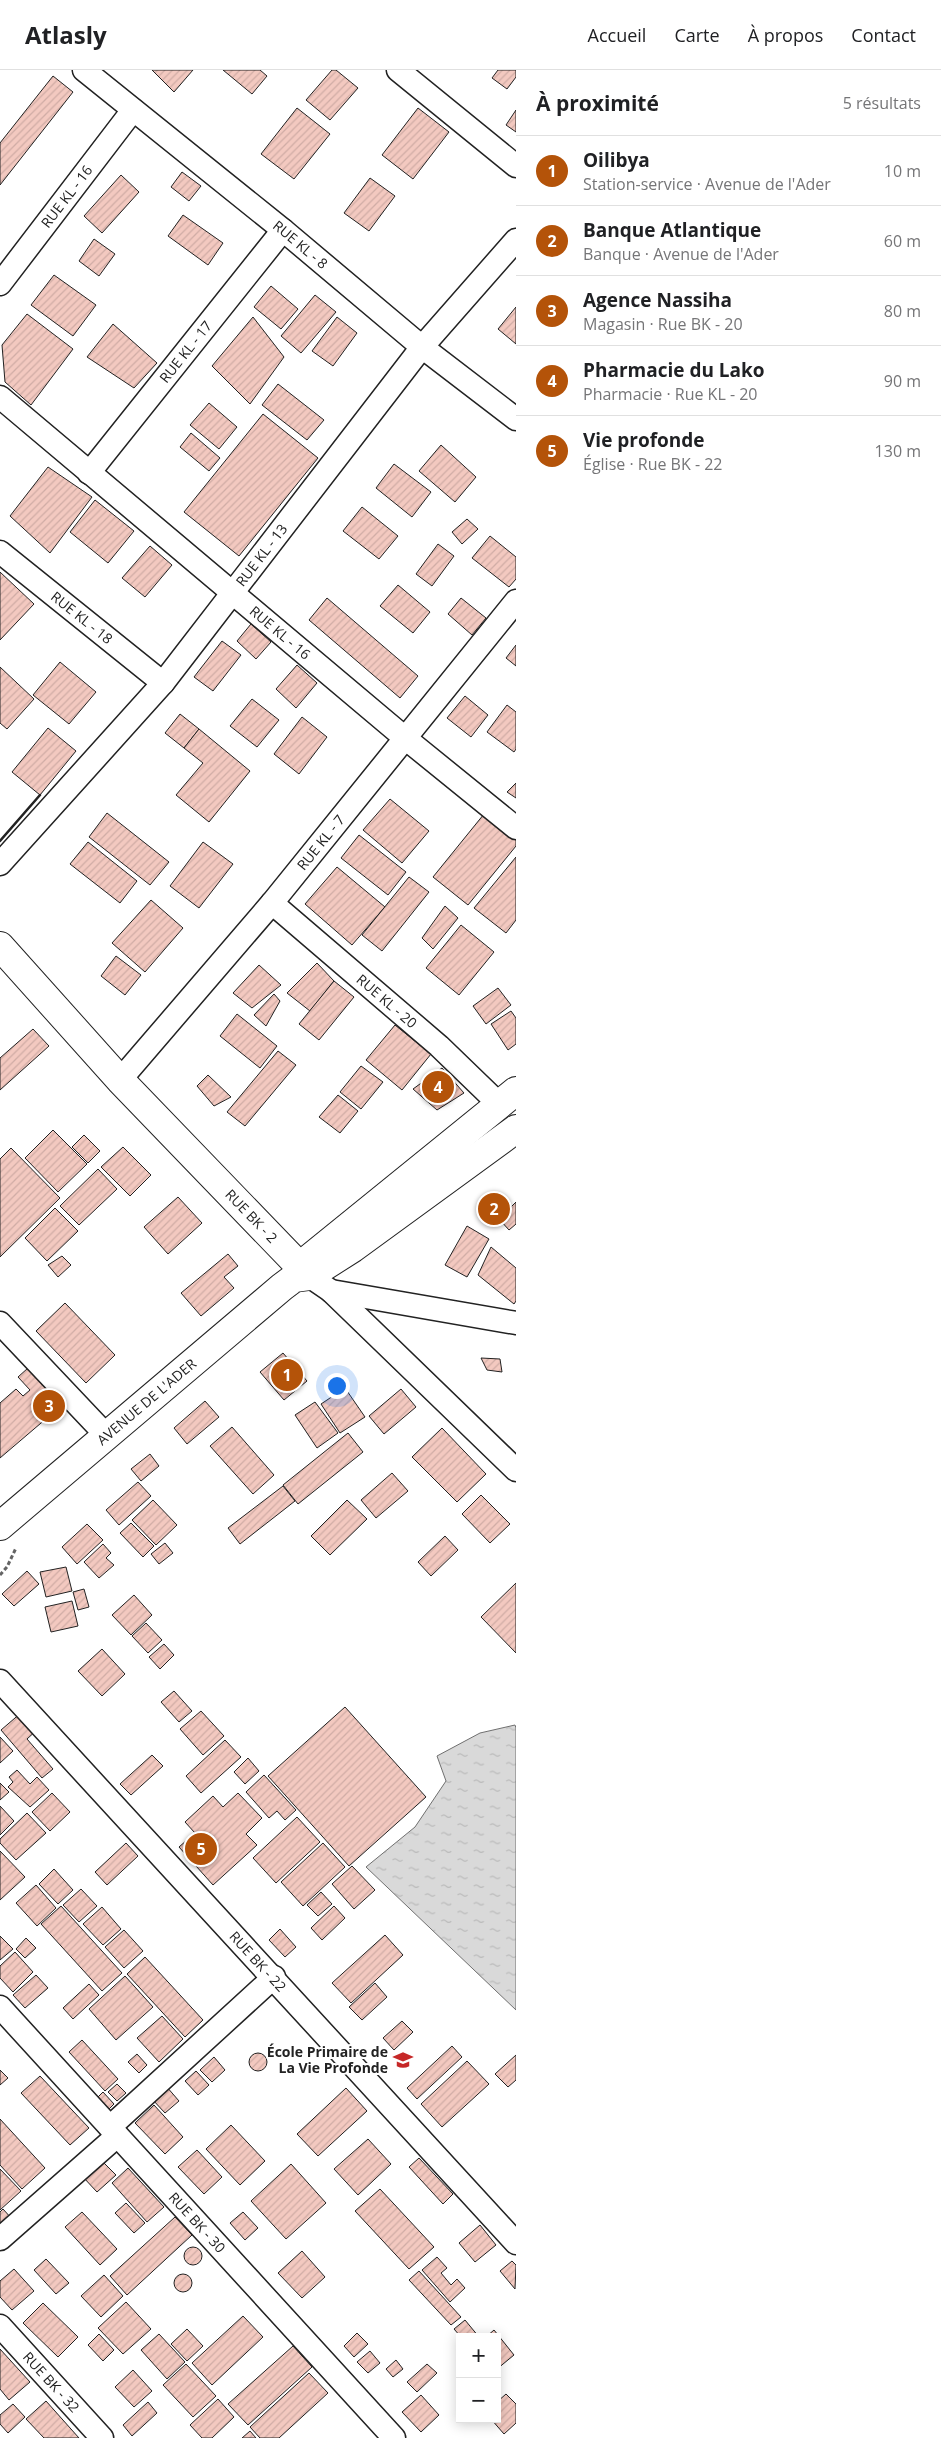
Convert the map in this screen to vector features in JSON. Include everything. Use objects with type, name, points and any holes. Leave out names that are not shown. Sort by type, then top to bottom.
[{"type":"main road","name":"RUE BK - 2","points":[[0,946],[120,1080],[301,1274]]},
{"type":"main road","name":"AVENUE DE L'ADER","points":[[0,1526],[508,1098]]},
{"type":"main road","name":"AVENUE DE L'ADER","points":[[301,1274],[353,1248],[516,1130]]},
{"type":"street","name":"RUE KL - 8","points":[[84,70],[283,230],[422,347],[516,419]]},
{"type":"street","points":[[398,70],[516,166]]},
{"type":"street","name":"RUE KL - 16","points":[[0,284],[133,110]]},
{"type":"street","name":"RUE KL - 17","points":[[89,473],[283,230]]},
{"type":"street","name":"RUE KL - 13","points":[[0,864],[163,683],[422,347],[516,240]]},
{"type":"street","name":"RUE KL - 16","points":[[0,397],[405,738],[516,828]]},
{"type":"street","name":"RUE KL - 18","points":[[0,552],[163,683]]},
{"type":"street","name":"RUE KL - 7","points":[[120,1080],[272,903],[516,601]]},
{"type":"street","name":"RUE KL - 20","points":[[272,903],[440,1046],[508,1098]]},
{"type":"street","name":"RUE BK - 2","points":[[301,1274],[331,1291],[516,1470]]},
{"type":"street","points":[[331,1291],[516,1323]]},
{"type":"street","points":[[0,1324],[106,1435]]},
{"type":"street","name":"RUE BK - 22","points":[[0,1681],[516,2242]]},
{"type":"street","points":[[0,2239],[274,1977]]},
{"type":"street","name":"RUE BK - 30","points":[[0,2007],[394,2438]]},
{"type":"street","name":"RUE BK - 32","points":[[0,2326],[102,2438]]},
{"type":"water","points":[[515,1725],[516,2010],[366,1867],[415,1827],[446,1781],[437,1756],[480,1733]]},
{"type":"building","points":[[152,70],[193,70],[174,92]]},
{"type":"building","points":[[223,70],[260,70],[267,76],[252,94]]},
{"type":"building","points":[[332,70],[336,70],[358,88],[330,120],[306,100]]},
{"type":"building","points":[[498,70],[516,70],[516,77],[507,89],[492,78]]},
{"type":"building","points":[[53,76],[73,92],[0,185],[0,143]]},
{"type":"building","points":[[297,108],[330,134],[294,179],[261,154]]},
{"type":"building","points":[[418,108],[449,132],[413,179],[382,155]]},
{"type":"building","points":[[516,110],[516,132],[506,125]]},
{"type":"building","points":[[182,172],[201,186],[189,201],[171,187]]},
{"type":"building","points":[[121,175],[139,192],[102,233],[84,216]]},
{"type":"building","points":[[370,178],[395,196],[369,231],[344,213]]},
{"type":"building","points":[[183,215],[223,243],[208,265],[168,236]]},
{"type":"building","points":[[94,239],[115,254],[99,276],[79,261]]},
{"type":"building","points":[[54,275],[96,305],[73,336],[31,305]]},
{"type":"building","points":[[271,286],[298,309],[281,329],[254,307]]},
{"type":"building","points":[[315,295],[336,312],[301,353],[281,336]]},
{"type":"building","points":[[516,307],[516,344],[498,329]]},
{"type":"building","points":[[27,314],[73,349],[31,405],[5,382],[2,345]]},
{"type":"building","points":[[253,317],[284,357],[250,404],[212,366]]},
{"type":"building","points":[[337,317],[357,333],[333,366],[312,351]]},
{"type":"building","points":[[113,324],[157,363],[134,388],[87,357]]},
{"type":"building","points":[[278,384],[324,420],[307,440],[262,405]]},
{"type":"building","points":[[209,403],[237,427],[219,449],[190,425]]},
{"type":"building","points":[[263,414],[318,458],[239,556],[184,512]]},
{"type":"building","points":[[191,433],[220,458],[209,471],[180,447]]},
{"type":"building","points":[[441,445],[476,477],[455,502],[419,471]]},
{"type":"building","points":[[394,464],[431,492],[412,517],[376,488]]},
{"type":"building","points":[[48,467],[92,497],[50,553],[10,516]]},
{"type":"building","points":[[95,500],[134,531],[108,563],[70,532]]},
{"type":"building","points":[[362,507],[398,536],[379,559],[343,531]]},
{"type":"building","points":[[467,519],[478,529],[462,544],[452,532]]},
{"type":"building","points":[[490,536],[516,557],[516,579],[509,587],[472,558]]},
{"type":"building","points":[[438,544],[454,556],[432,586],[416,574]]},
{"type":"building","points":[[150,546],[172,565],[145,597],[122,578]]},
{"type":"building","points":[[0,572],[34,604],[0,640]]},
{"type":"building","points":[[398,585],[430,612],[413,633],[380,606]]},
{"type":"building","points":[[327,598],[418,676],[400,698],[309,620]]},
{"type":"building","points":[[461,598],[486,618],[472,635],[448,614]]},
{"type":"building","points":[[251,624],[271,642],[256,659],[237,641]]},
{"type":"building","points":[[222,641],[241,655],[213,691],[194,677]]},
{"type":"building","points":[[516,645],[516,666],[506,658]]},
{"type":"building","points":[[60,662],[96,692],[69,724],[33,695]]},
{"type":"building","points":[[297,665],[317,683],[296,708],[276,689]]},
{"type":"building","points":[[0,667],[34,699],[7,729],[0,723]]},
{"type":"building","points":[[465,696],[488,715],[471,737],[447,718]]},
{"type":"building","points":[[252,699],[279,720],[257,747],[230,726]]},
{"type":"building","points":[[507,705],[516,712],[516,749],[514,752],[487,732]]},
{"type":"building","points":[[180,714],[199,729],[184,748],[165,733]]},
{"type":"building","points":[[302,717],[327,737],[299,774],[274,754]]},
{"type":"building","points":[[48,728],[76,751],[40,795],[12,772]]},
{"type":"building","points":[[199,729],[250,771],[209,822],[176,795],[203,763],[184,748]]},
{"type":"building","points":[[516,783],[516,798],[507,792]]},
{"type":"building","points":[[390,799],[429,831],[402,863],[363,830]]},
{"type":"building","points":[[107,813],[169,862],[150,885],[89,837]]},
{"type":"building","points":[[484,814],[516,840],[516,846],[468,905],[433,877]]},
{"type":"building","points":[[359,835],[406,872],[388,895],[341,858]]},
{"type":"building","points":[[88,842],[137,881],[120,903],[70,864]]},
{"type":"building","points":[[203,842],[233,864],[199,908],[170,886]]},
{"type":"building","points":[[516,857],[516,920],[506,933],[474,908]]},
{"type":"building","points":[[337,867],[385,907],[352,945],[305,904]]},
{"type":"building","points":[[409,877],[429,892],[382,951],[362,935]]},
{"type":"building","points":[[151,900],[183,928],[145,972],[112,943]]},
{"type":"building","points":[[445,906],[458,918],[433,949],[422,938]]},
{"type":"building","points":[[461,925],[494,952],[459,995],[426,968]]},
{"type":"building","points":[[116,956],[141,975],[125,995],[101,976]]},
{"type":"building","points":[[317,963],[334,981],[310,1011],[287,993]]},
{"type":"building","points":[[259,965],[281,985],[252,1008],[233,993]]},
{"type":"building","points":[[334,981],[354,997],[319,1040],[299,1024]]},
{"type":"building","points":[[498,988],[511,1005],[486,1024],[473,1006]]},
{"type":"building","points":[[274,994],[280,1001],[266,1026],[254,1015]]},
{"type":"building","points":[[511,1011],[516,1018],[516,1044],[508,1050],[491,1024]]},
{"type":"building","points":[[237,1014],[277,1046],[260,1068],[220,1036]]},
{"type":"building","points":[[395,1025],[431,1054],[402,1090],[366,1060]]},
{"type":"building","points":[[33,1029],[49,1046],[0,1090],[0,1058]]},
{"type":"building","points":[[278,1051],[296,1065],[245,1126],[227,1112]]},
{"type":"building","points":[[361,1066],[383,1082],[361,1109],[340,1092]]},
{"type":"building","points":[[442,1068],[464,1093],[437,1110],[413,1089]]},
{"type":"building","points":[[208,1075],[231,1097],[214,1106],[197,1086]]},
{"type":"building","points":[[338,1095],[358,1111],[340,1133],[319,1117]]},
{"type":"building","points":[[53,1130],[87,1164],[58,1192],[25,1158]]},
{"type":"building","points":[[84,1135],[100,1151],[88,1163],[72,1147]]},
{"type":"building","points":[[123,1147],[151,1175],[130,1196],[101,1167]]},
{"type":"building","points":[[11,1148],[60,1198],[0,1257],[0,1159]]},
{"type":"building","points":[[98,1169],[117,1189],[79,1225],[60,1206]]},
{"type":"building","points":[[178,1197],[202,1223],[168,1254],[144,1227]]},
{"type":"building","points":[[503,1199],[510,1208],[516,1202],[516,1224],[509,1230],[491,1210]]},
{"type":"building","points":[[55,1208],[78,1231],[47,1261],[25,1238]]},
{"type":"building","points":[[467,1226],[489,1239],[467,1277],[445,1265]]},
{"type":"building","points":[[491,1247],[516,1268],[516,1301],[514,1304],[478,1275]]},
{"type":"building","points":[[228,1254],[238,1266],[224,1277],[234,1288],[201,1316],[181,1293]]},
{"type":"building","points":[[62,1256],[71,1265],[58,1277],[48,1265]]},
{"type":"building","points":[[65,1303],[115,1355],[86,1383],[36,1331]]},
{"type":"building","points":[[283,1353],[307,1381],[284,1400],[260,1372]]},
{"type":"building","points":[[481,1358],[500,1359],[502,1372],[487,1370]]},
{"type":"building","points":[[28,1368],[61,1406],[0,1458],[0,1403],[16,1389],[23,1396],[30,1390],[18,1377]]},
{"type":"building","points":[[345,1388],[365,1417],[340,1433],[321,1404]]},
{"type":"building","points":[[401,1389],[416,1407],[384,1434],[369,1416]]},
{"type":"building","points":[[205,1401],[219,1417],[187,1444],[174,1428]]},
{"type":"building","points":[[315,1402],[338,1433],[317,1448],[295,1415]]},
{"type":"building","points":[[232,1427],[274,1475],[253,1494],[210,1446]]},
{"type":"building","points":[[442,1428],[486,1474],[457,1502],[412,1457]]},
{"type":"building","points":[[348,1433],[363,1452],[298,1504],[283,1485]]},
{"type":"building","points":[[150,1454],[159,1466],[141,1481],[131,1469]]},
{"type":"building","points":[[392,1473],[408,1491],[376,1518],[361,1500]]},
{"type":"building","points":[[138,1482],[151,1496],[119,1525],[106,1510]]},
{"type":"building","points":[[283,1486],[295,1501],[240,1544],[228,1528]]},
{"type":"building","points":[[481,1495],[510,1524],[490,1543],[462,1514]]},
{"type":"building","points":[[153,1500],[177,1525],[156,1545],[132,1520]]},
{"type":"building","points":[[347,1500],[367,1519],[330,1555],[311,1536]]},
{"type":"building","points":[[131,1523],[154,1546],[143,1557],[120,1533]]},
{"type":"building","points":[[87,1524],[103,1540],[77,1564],[62,1547]]},
{"type":"building","points":[[445,1536],[458,1550],[431,1576],[418,1562]]},
{"type":"building","points":[[165,1543],[173,1553],[159,1564],[151,1554]]},
{"type":"building","points":[[103,1544],[111,1553],[106,1558],[114,1565],[99,1578],[84,1562]]},
{"type":"building","points":[[66,1567],[72,1591],[46,1597],[40,1572]]},
{"type":"building","points":[[27,1571],[39,1584],[14,1606],[2,1594]]},
{"type":"building","points":[[516,1583],[516,1653],[481,1617]]},
{"type":"building","points":[[84,1589],[89,1607],[78,1610],[73,1592]]},
{"type":"building","points":[[134,1595],[152,1615],[131,1635],[112,1615]]},
{"type":"building","points":[[72,1601],[78,1626],[51,1632],[45,1607]]},
{"type":"building","points":[[146,1623],[162,1640],[148,1653],[132,1636]]},
{"type":"building","points":[[164,1644],[174,1655],[160,1669],[149,1657]]},
{"type":"building","points":[[102,1649],[125,1674],[102,1696],[78,1671]]},
{"type":"building","points":[[174,1691],[192,1711],[179,1722],[161,1702]]},
{"type":"building","points":[[345,1707],[426,1797],[349,1866],[268,1776]]},
{"type":"building","points":[[201,1711],[224,1736],[203,1755],[180,1729]]},
{"type":"building","points":[[22,1712],[38,1729],[27,1739],[53,1769],[42,1778],[1,1730]]},
{"type":"building","points":[[0,1737],[13,1751],[0,1763]]},
{"type":"building","points":[[225,1740],[241,1757],[201,1793],[186,1776]]},
{"type":"building","points":[[152,1755],[163,1766],[131,1795],[120,1784]]},
{"type":"building","points":[[248,1758],[259,1771],[245,1784],[234,1772]]},
{"type":"building","points":[[17,1770],[30,1784],[37,1777],[49,1790],[30,1807],[8,1787],[13,1782],[9,1777]]},
{"type":"building","points":[[264,1775],[296,1810],[285,1820],[277,1811],[269,1818],[246,1792]]},
{"type":"building","points":[[0,1783],[9,1792],[0,1800]]},
{"type":"building","points":[[52,1793],[70,1812],[50,1831],[32,1812]]},
{"type":"building","points":[[238,1793],[262,1818],[246,1834],[257,1845],[213,1885],[179,1847],[195,1833],[185,1822],[213,1796],[223,1807]]},
{"type":"building","points":[[0,1806],[14,1821],[0,1835]]},
{"type":"building","points":[[27,1813],[46,1833],[16,1860],[0,1843],[0,1839]]},
{"type":"building","points":[[297,1817],[320,1842],[276,1883],[253,1858]]},
{"type":"building","points":[[126,1843],[138,1856],[107,1885],[95,1872]]},
{"type":"building","points":[[323,1843],[345,1867],[303,1906],[281,1882]]},
{"type":"building","points":[[0,1851],[25,1877],[0,1900]]},
{"type":"building","points":[[352,1866],[375,1890],[354,1909],[332,1884]]},
{"type":"building","points":[[54,1869],[73,1890],[58,1904],[39,1884]]},
{"type":"building","points":[[36,1885],[56,1908],[37,1926],[16,1903]]},
{"type":"building","points":[[81,1889],[97,1906],[79,1922],[63,1905]]},
{"type":"building","points":[[321,1892],[332,1904],[318,1916],[307,1905]]},
{"type":"building","points":[[61,1906],[122,1973],[102,1991],[41,1924]]},
{"type":"building","points":[[334,1906],[345,1918],[322,1940],[311,1928]]},
{"type":"building","points":[[102,1907],[121,1929],[103,1945],[83,1924]]},
{"type":"building","points":[[280,1929],[296,1947],[285,1957],[269,1940]]},
{"type":"building","points":[[124,1930],[143,1951],[124,1968],[105,1947]]},
{"type":"building","points":[[385,1935],[403,1955],[351,2003],[332,1983]]},
{"type":"building","points":[[0,1936],[13,1949],[0,1960]]},
{"type":"building","points":[[26,1938],[36,1948],[25,1958],[16,1949]]},
{"type":"building","points":[[15,1952],[33,1972],[13,1992],[0,1978],[0,1966]]},
{"type":"building","points":[[145,1957],[203,2020],[185,2037],[127,1974]]},
{"type":"building","points":[[36,1975],[48,1988],[25,2008],[13,1995]]},
{"type":"building","points":[[125,1976],[153,2007],[116,2040],[89,2009]]},
{"type":"building","points":[[375,1983],[387,1997],[362,2020],[349,2007]]},
{"type":"building","points":[[89,1984],[99,1995],[73,2019],[63,2008]]},
{"type":"building","points":[[162,2016],[183,2039],[159,2062],[137,2038]]},
{"type":"building","points":[[402,2021],[413,2032],[394,2050],[383,2038]]},
{"type":"building","points":[[82,2040],[118,2079],[105,2091],[69,2052]]},
{"type":"building","points":[[452,2046],[462,2057],[417,2099],[407,2088]]},
{"type":"building","points":[[254,2053],[262,2053],[267,2058],[265,2069],[254,2071],[249,2066],[249,2058]]},
{"type":"building","points":[[137,2054],[147,2065],[139,2073],[128,2062]]},
{"type":"building","points":[[516,2055],[516,2080],[508,2087],[495,2074]]},
{"type":"building","points":[[214,2057],[225,2070],[212,2082],[200,2070]]},
{"type":"building","points":[[467,2061],[489,2084],[442,2127],[421,2104]]},
{"type":"building","points":[[0,2070],[8,2078],[0,2085]]},
{"type":"building","points":[[196,2071],[209,2085],[198,2095],[185,2081]]},
{"type":"building","points":[[40,2076],[89,2128],[70,2145],[21,2093]]},
{"type":"building","points":[[117,2084],[126,2093],[117,2101],[108,2092]]},
{"type":"building","points":[[166,2086],[179,2101],[165,2113],[152,2099]]},
{"type":"building","points":[[346,2088],[367,2111],[318,2156],[297,2134]]},
{"type":"building","points":[[103,2092],[114,2104],[108,2110],[97,2098]]},
{"type":"building","points":[[154,2105],[183,2137],[165,2154],[135,2123]]},
{"type":"building","points":[[0,2119],[45,2168],[22,2189],[0,2165]]},
{"type":"building","points":[[231,2125],[265,2161],[240,2185],[206,2149]]},
{"type":"building","points":[[368,2139],[391,2164],[358,2195],[334,2169]]},
{"type":"building","points":[[197,2150],[222,2177],[204,2194],[178,2167]]},
{"type":"building","points":[[419,2158],[453,2194],[443,2204],[409,2167]]},
{"type":"building","points":[[101,2160],[116,2175],[97,2192],[83,2177]]},
{"type":"building","points":[[291,2164],[326,2203],[286,2239],[251,2201]]},
{"type":"building","points":[[128,2168],[164,2207],[147,2222],[112,2183]]},
{"type":"building","points":[[0,2169],[21,2191],[0,2210]]},
{"type":"building","points":[[380,2189],[434,2247],[409,2269],[355,2211]]},
{"type":"building","points":[[126,2203],[145,2223],[134,2233],[115,2213]]},
{"type":"building","points":[[3,2209],[12,2219],[0,2229],[0,2212]]},
{"type":"building","points":[[82,2212],[117,2249],[100,2265],[65,2227]]},
{"type":"building","points":[[243,2212],[258,2228],[245,2240],[230,2223]]},
{"type":"building","points":[[175,2217],[192,2235],[127,2295],[110,2276]]},
{"type":"building","points":[[480,2225],[496,2245],[475,2262],[459,2243]]},
{"type":"building","points":[[189,2247],[197,2247],[202,2252],[200,2263],[189,2265],[184,2260],[184,2252]]},
{"type":"building","points":[[302,2251],[325,2277],[302,2298],[278,2273]]},
{"type":"building","points":[[437,2257],[447,2268],[441,2273],[451,2285],[457,2279],[465,2288],[450,2302],[422,2270]]},
{"type":"building","points":[[46,2259],[69,2283],[56,2294],[34,2270]]},
{"type":"building","points":[[512,2261],[516,2265],[515,2289],[500,2271]]},
{"type":"building","points":[[14,2269],[34,2291],[12,2310],[0,2297],[0,2281]]},
{"type":"building","points":[[419,2271],[461,2317],[451,2325],[409,2280]]},
{"type":"building","points":[[179,2274],[187,2274],[192,2279],[190,2290],[179,2292],[174,2287],[174,2279]]},
{"type":"building","points":[[104,2275],[123,2296],[101,2317],[81,2296]]},
{"type":"building","points":[[126,2302],[151,2329],[123,2354],[98,2328]]},
{"type":"building","points":[[43,2303],[78,2337],[58,2357],[23,2323]]},
{"type":"building","points":[[243,2316],[263,2337],[212,2385],[192,2363]]},
{"type":"building","points":[[465,2320],[476,2333],[458,2333],[454,2329]]},
{"type":"building","points":[[187,2329],[203,2346],[187,2361],[171,2344]]},
{"type":"building","points":[[357,2333],[368,2344],[354,2357],[344,2346]]},
{"type":"building","points":[[99,2334],[114,2350],[103,2361],[88,2345]]},
{"type":"building","points":[[159,2334],[185,2362],[167,2379],[141,2350]]},
{"type":"building","points":[[501,2339],[514,2355],[501,2366]]},
{"type":"building","points":[[293,2346],[312,2367],[248,2425],[228,2404]]},
{"type":"building","points":[[0,2349],[30,2382],[9,2400],[0,2389]]},
{"type":"building","points":[[370,2351],[380,2363],[368,2373],[357,2362]]},
{"type":"building","points":[[396,2360],[403,2369],[393,2377],[386,2369]]},
{"type":"building","points":[[186,2364],[216,2396],[193,2417],[163,2385]]},
{"type":"building","points":[[427,2364],[437,2373],[417,2392],[407,2382]]},
{"type":"building","points":[[133,2370],[152,2391],[134,2407],[115,2387]]},
{"type":"building","points":[[309,2373],[328,2393],[279,2438],[260,2438],[250,2427]]},
{"type":"building","points":[[506,2394],[516,2404],[516,2423],[504,2434],[494,2423],[501,2423],[501,2398]]},
{"type":"building","points":[[421,2395],[439,2415],[421,2432],[402,2412]]},
{"type":"building","points":[[218,2399],[234,2417],[212,2438],[202,2438],[190,2425]]},
{"type":"building","points":[[46,2401],[79,2438],[44,2438],[26,2419]]},
{"type":"building","points":[[148,2402],[157,2413],[132,2436],[123,2425]]},
{"type":"building","points":[[13,2404],[25,2417],[8,2433],[0,2424],[0,2415]]},
{"type":"building","points":[[250,2431],[256,2438],[242,2438]]},
{"type":"wall","points":[[0,841],[40,795]]},
{"type":"place","name":"Pharmacie du Lako","points":[[438,1087]]},
{"type":"place","name":"Banque Atlantique","points":[[494,1209]]},
{"type":"place","name":"Oilibya","points":[[287,1375]]},
{"type":"place","name":"Agence Nassiha","points":[[49,1406]]},
{"type":"place","name":"Vie profonde","points":[[201,1849]]},
{"type":"place","name":"École Primaire de La Vie Profonde","points":[[403,2060]]}]
